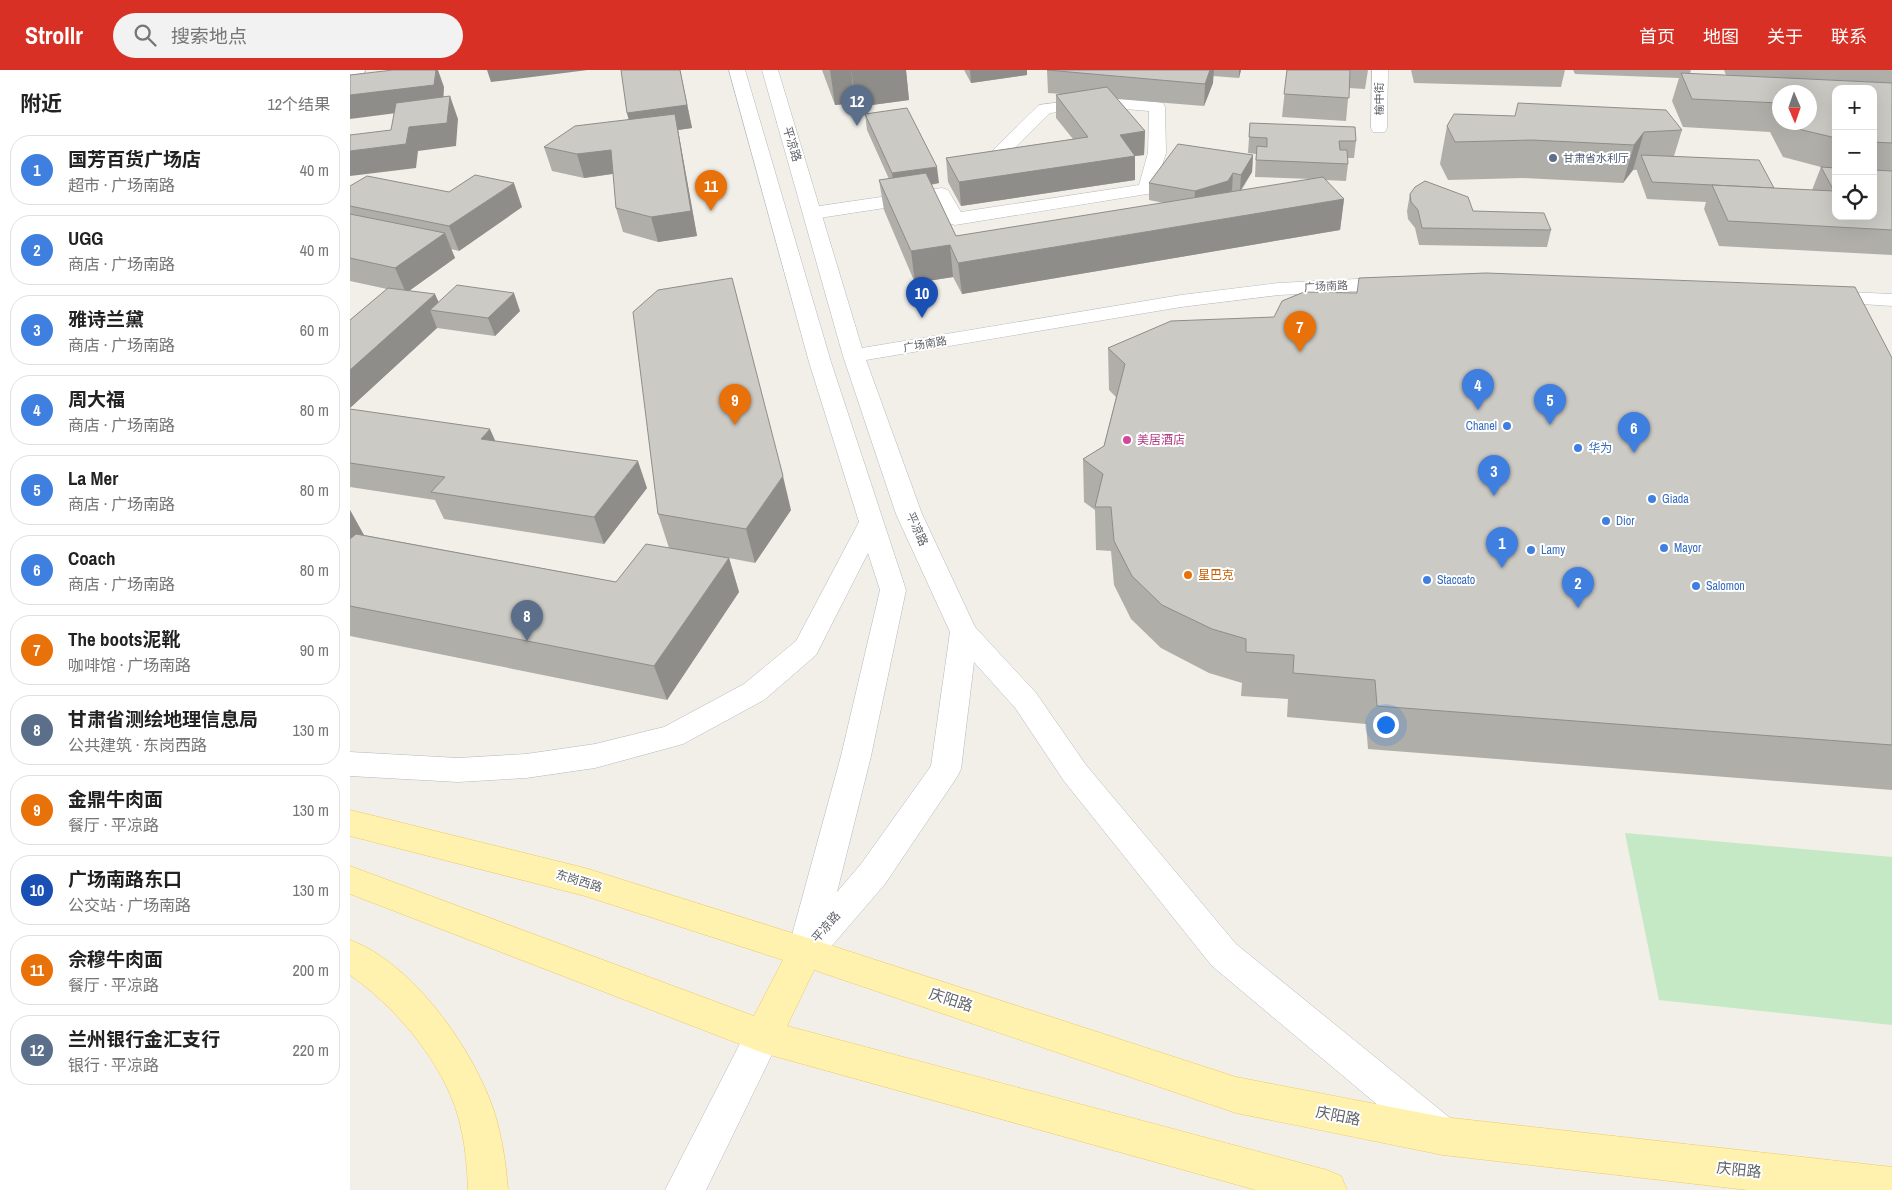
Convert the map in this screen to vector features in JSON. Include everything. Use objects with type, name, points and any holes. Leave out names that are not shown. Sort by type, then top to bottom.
[{"type":"main road","name":"东岗西路","points":[[350,823],[554,873],[805,952]]},
{"type":"main road","points":[[350,880],[763,1036],[1327,1190]]},
{"type":"main road","name":"平凉路","points":[[763,1036],[805,952]]},
{"type":"main road","name":"庆阳路","points":[[805,952],[1236,1095],[1443,1136],[1892,1187]]},
{"type":"main road","points":[[350,955],[389,984],[421,1020],[450,1061],[471,1100],[482,1135],[488,1190]]},
{"type":"street","name":"平凉路","points":[[737,70],[820,362],[893,590],[856,756],[805,952]]},
{"type":"street","name":"平凉路","points":[[770,70],[854,356],[909,514],[964,632],[946,769],[873,874],[805,952]]},
{"type":"street","name":"榆中街","points":[[1379,128],[1380,70]]},
{"type":"street","points":[[813,213],[942,194],[955,219],[1147,189],[1157,153],[1157,107],[1100,102],[1045,109],[987,165]]},
{"type":"street","name":"广场南路","points":[[854,356],[1190,300],[1279,289],[1413,283]]},
{"type":"street","points":[[1803,296],[1892,300]]},
{"type":"street","points":[[354,763],[458,770],[526,766],[594,756],[672,736],[754,692],[806,648],[871,523]]},
{"type":"street","points":[[964,632],[1026,701],[1075,773],[1224,955],[1443,1136]]},
{"type":"street","name":"平凉路","points":[[684,1190],[763,1036]]},
{"type":"lane","points":[[350,71],[359,70]]},
{"type":"green space","points":[[1625,833],[1892,857],[1892,1025],[1659,1000]]},
{"type":"building","points":[[393,70],[436,70],[434,85],[350,95],[350,75]]},
{"type":"building","points":[[621,70],[680,70],[687,105],[627,113]]},
{"type":"building","points":[[1047,70],[1210,70],[1205,84]]},
{"type":"building","points":[[1287,70],[1350,70],[1349,98],[1284,94]]},
{"type":"building","points":[[1681,73],[1892,83],[1892,143],[1877,142],[1877,85],[1832,85],[1832,137],[1802,130],[1817,130],[1817,85],[1772,85],[1772,103],[1692,99]]},
{"type":"building","points":[[1107,87],[1145,131],[1120,135],[1135,156],[959,182],[946,158],[1088,137],[1056,95]]},
{"type":"building","points":[[450,96],[447,123],[409,127],[406,144],[350,151],[350,135],[391,130],[396,103]]},
{"type":"building","points":[[1518,103],[1666,110],[1682,130],[1644,132],[1634,145],[1532,140],[1455,142],[1447,126],[1454,114],[1515,116]]},
{"type":"building","points":[[907,108],[937,167],[892,173],[865,114]]},
{"type":"building","points":[[675,114],[691,211],[651,217],[616,208],[611,150],[577,154],[544,147],[575,126]]},
{"type":"building","points":[[1250,123],[1355,127],[1356,141],[1339,141],[1340,150],[1347,150],[1348,164],[1256,160],[1257,146],[1267,147],[1267,138],[1249,137]]},
{"type":"building","points":[[1178,144],[1253,155],[1241,175],[1233,173],[1228,181],[1195,191],[1149,183]]},
{"type":"building","points":[[1641,155],[1759,160],[1774,188],[1652,182]]},
{"type":"building","points":[[1821,167],[1832,168],[1832,187]]},
{"type":"building","points":[[1877,170],[1892,171],[1892,230],[1728,221],[1712,185],[1832,191],[1832,220],[1877,220]]},
{"type":"building","points":[[926,173],[956,236],[1323,177],[1344,199],[958,263],[950,245],[911,251],[879,180]]},
{"type":"building","points":[[475,175],[514,183],[449,226],[350,206],[350,186],[367,176],[449,192]]},
{"type":"building","points":[[1425,181],[1468,197],[1473,211],[1544,213],[1551,230],[1422,228],[1418,210],[1411,202],[1410,194],[1415,187]]},
{"type":"building","points":[[350,214],[445,233],[395,268],[350,258]]},
{"type":"building","points":[[1486,273],[1855,287],[1892,358],[1892,745],[1377,706],[1375,680],[1293,673],[1294,655],[1246,652],[1246,639],[1212,629],[1162,605],[1132,576],[1114,541],[1111,507],[1095,507],[1103,474],[1083,459],[1104,446],[1125,364],[1108,348],[1171,321],[1274,317],[1282,301],[1304,292],[1357,293],[1359,278]]},
{"type":"building","points":[[732,278],[783,476],[746,529],[658,514],[633,312],[658,290]]},
{"type":"building","points":[[457,285],[514,293],[488,318],[430,310]]},
{"type":"building","points":[[388,288],[435,294],[350,370],[350,320]]},
{"type":"building","points":[[350,409],[490,429],[481,439],[638,461],[594,517],[431,492],[445,477],[350,463]]},
{"type":"building","points":[[356,534],[616,582],[646,544],[729,558],[654,666],[350,606],[350,539]]},
{"type":"place","name":"兰州银行金汇支行","points":[[857,126]]},
{"type":"place","name":"甘肃省水利厅","points":[[1553,158]]},
{"type":"place","name":"佘穆牛肉面","points":[[711,211]]},
{"type":"place","name":"广场南路东口","points":[[922,318]]},
{"type":"place","name":"The boots泥靴","points":[[1300,352]]},
{"type":"place","name":"周大福","points":[[1478,410]]},
{"type":"place","name":"金鼎牛肉面","points":[[735,425]]},
{"type":"place","name":"La Mer","points":[[1550,425]]},
{"type":"place","name":"Chanel","points":[[1507,426]]},
{"type":"place","name":"美居酒店","points":[[1127,440]]},
{"type":"place","name":"华为","points":[[1578,448]]},
{"type":"place","name":"Coach","points":[[1634,453]]},
{"type":"place","name":"雅诗兰黛","points":[[1494,496]]},
{"type":"place","name":"Giada","points":[[1652,499]]},
{"type":"place","name":"Dior","points":[[1606,521]]},
{"type":"place","name":"Mayor","points":[[1664,548]]},
{"type":"place","name":"Lamy","points":[[1531,550]]},
{"type":"place","name":"国芳百货广场店","points":[[1502,568]]},
{"type":"place","name":"星巴克","points":[[1188,575]]},
{"type":"place","name":"Staccato","points":[[1427,580]]},
{"type":"place","name":"Salomon","points":[[1696,586]]},
{"type":"place","name":"UGG","points":[[1578,608]]},
{"type":"place","name":"甘肃省测绘地理信息局","points":[[527,641]]}]
